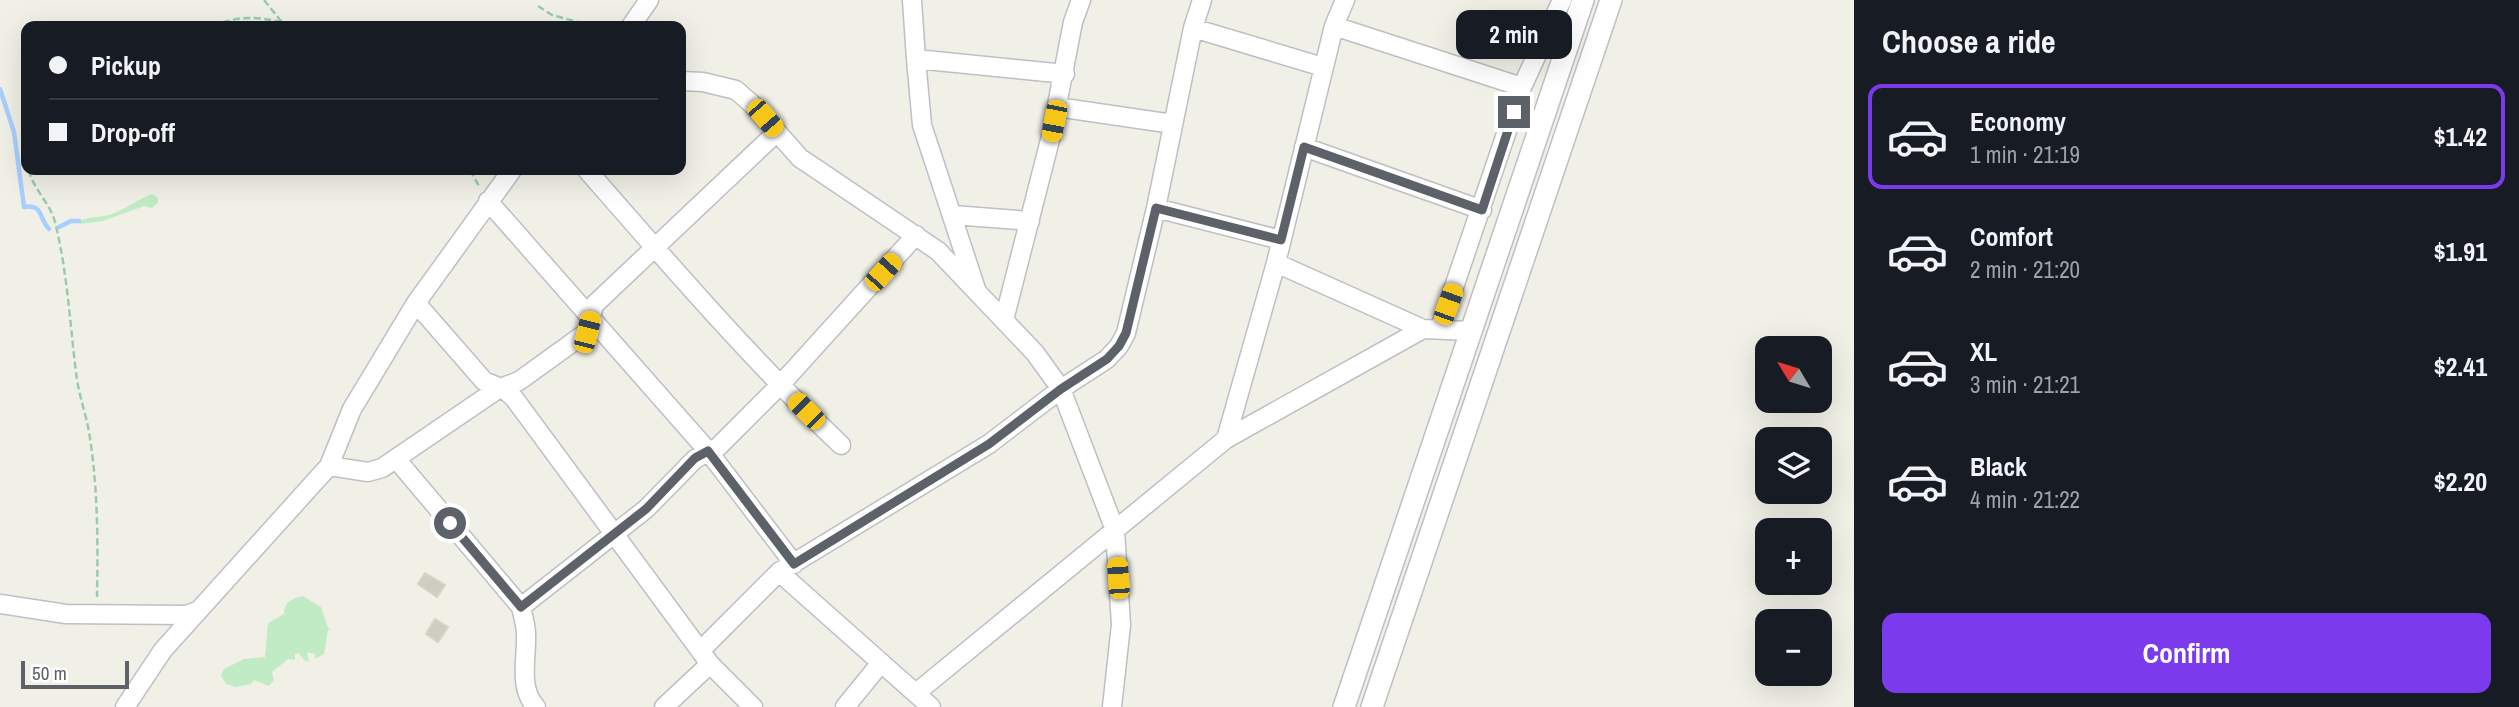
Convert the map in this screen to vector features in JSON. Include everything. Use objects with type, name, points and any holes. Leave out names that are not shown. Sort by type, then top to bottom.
[{"type":"street","points":[[634,21],[649,0]]},
{"type":"street","points":[[912,0],[922,125],[977,292]]},
{"type":"street","points":[[1004,320],[1065,74],[1073,22],[1081,0]]},
{"type":"street","points":[[664,707],[787,568],[989,444],[1061,389],[1107,359],[1119,346],[1126,333],[1156,208],[1193,28],[1202,0]]},
{"type":"street","points":[[1226,439],[1276,264],[1334,26],[1345,0]]},
{"type":"street","points":[[916,693],[1226,439],[1432,328],[1482,210],[1522,87],[1562,0]]},
{"type":"street","points":[[1345,707],[1583,0]]},
{"type":"street","points":[[1372,707],[1611,0]]},
{"type":"street","points":[[1334,26],[1522,87]]},
{"type":"street","points":[[1193,28],[1324,67]]},
{"type":"street","points":[[916,60],[1065,74]]},
{"type":"street","points":[[686,81],[736,90],[800,158],[938,251],[1035,353],[1061,389],[1115,530],[1121,625],[1111,707]]},
{"type":"street","points":[[1057,107],[1172,124]]},
{"type":"street","points":[[329,466],[368,472],[397,460],[498,389],[519,381],[587,332],[594,305],[653,246],[777,132]]},
{"type":"street","points":[[1304,147],[1482,210]]},
{"type":"street","points":[[125,707],[163,650],[329,466],[352,409],[416,303],[508,175]]},
{"type":"street","points":[[591,175],[653,246],[841,445]]},
{"type":"street","points":[[488,201],[708,451],[787,568],[880,664],[931,707]]},
{"type":"street","points":[[1156,208],[1281,240]]},
{"type":"street","points":[[953,215],[1030,221]]},
{"type":"street","points":[[521,607],[646,509],[695,458],[718,447],[781,384],[916,235]]},
{"type":"street","points":[[1276,264],[1432,328],[1471,331]]},
{"type":"street","points":[[416,303],[484,381],[505,390],[514,398],[706,657],[753,707]]},
{"type":"street","points":[[397,460],[521,607],[526,634],[525,681],[527,693],[537,707]]},
{"type":"street","points":[[1404,528],[1428,537]]},
{"type":"street","points":[[0,604],[66,614],[186,615],[197,611]]},
{"type":"street","points":[[845,707],[880,664]]},
{"type":"path","points":[[264,0],[279,21]]},
{"type":"path","points":[[538,6],[552,15],[574,21]]},
{"type":"path","points":[[232,21],[260,17],[276,21]]},
{"type":"path","points":[[30,175],[54,220],[78,384],[90,437],[98,539],[97,615]]},
{"type":"path","points":[[473,175],[488,201]]},
{"type":"green space","points":[[152,194],[158,198],[158,203],[152,208],[144,206],[103,221],[80,224],[79,221],[83,219],[117,212]]},
{"type":"green space","points":[[303,596],[321,607],[328,628],[331,629],[328,630],[324,654],[315,659],[315,654],[307,652],[309,662],[299,653],[295,654],[295,660],[288,659],[272,672],[274,680],[269,686],[254,680],[251,684],[236,687],[226,684],[221,676],[224,669],[244,659],[265,657],[268,623],[284,614],[289,601]]},
{"type":"building","points":[[425,573],[445,585],[437,597],[418,584]]},
{"type":"building","points":[[435,619],[448,627],[438,642],[426,634]]},
{"type":"waterway","points":[[0,89],[14,132],[24,207],[35,207],[49,229]]},
{"type":"waterway","points":[[59,227],[71,221],[79,221]]},
{"type":"route","points":[[450,523],[521,607],[646,509],[695,458],[708,451],[794,564],[989,444],[1061,389],[1107,359],[1126,333],[1156,208],[1281,240],[1304,147],[1482,210],[1514,112]]}]
